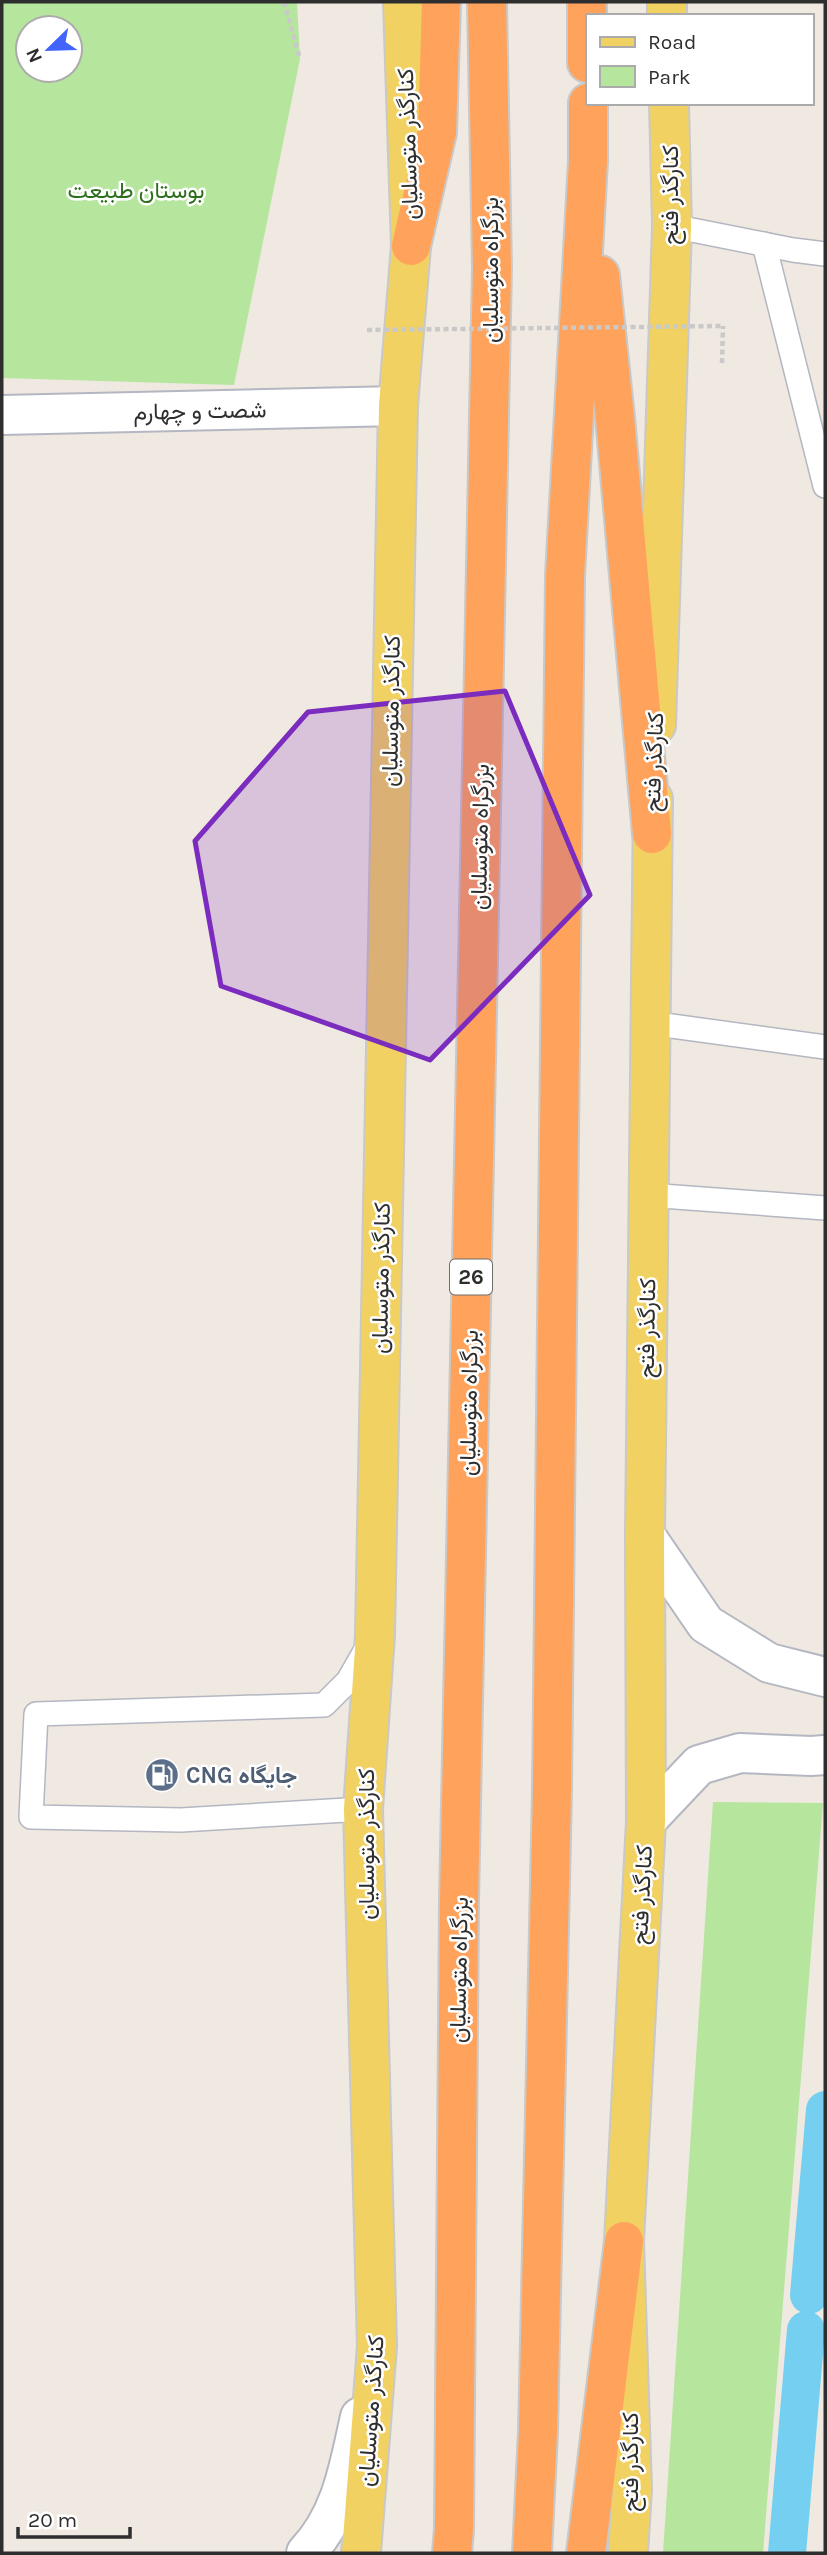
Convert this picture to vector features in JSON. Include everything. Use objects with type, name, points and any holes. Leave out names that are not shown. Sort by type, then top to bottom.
[{"type":"highway","points":[[411,246],[437,132],[441,2]]},
{"type":"highway","name":"بزرگراه متوسلیان","points":[[452,2553],[459,1901],[492,268],[486,2]]},
{"type":"highway","points":[[532,2553],[538,2432],[552,1790],[565,576],[588,161],[587,105]]},
{"type":"highway","points":[[588,161],[615,418],[652,834]]},
{"type":"highway","points":[[586,2553],[624,2241]]},
{"type":"main road","name":"کنارگذر متوسلیان","points":[[361,2553],[377,2347],[363,1809],[375,1635],[398,407],[411,246],[403,2]]},
{"type":"main road","name":"کنارگذر فتح","points":[[628,2553],[632,2489],[624,2241],[646,1821],[645,1535],[652,834],[672,226],[669,105]]},
{"type":"street","name":"شصت و چهارم","points":[[2,415],[398,407]]},
{"type":"street","points":[[645,1535],[706,1624],[769,1663],[825,1677]]},
{"type":"street","points":[[646,1821],[699,1766],[740,1753],[825,1755]]},
{"type":"street","points":[[306,2553],[320,2539],[341,2499],[377,2347]]},
{"type":"lane","points":[[672,226],[825,254]]},
{"type":"lane","points":[[764,244],[825,486]]},
{"type":"lane","points":[[650,1023],[825,1047]]},
{"type":"lane","points":[[648,1195],[825,1208]]},
{"type":"lane","points":[[363,1809],[181,1820],[31,1817],[36,1714],[324,1705],[348,1681],[375,1635]]},
{"type":"path","points":[[284,2],[300,59]]},
{"type":"path","points":[[368,330],[723,326],[722,363]]},
{"type":"highlighted area","points":[[505,691],[590,895],[430,1060],[221,986],[195,841],[308,712]]},
{"type":"green space","name":"بوستان طبیعت","points":[[2,2],[297,2],[300,59],[234,385],[2,378]]},
{"type":"green space","points":[[713,1802],[823,1803],[763,2553],[663,2553]]},
{"type":"waterway","points":[[809,2295],[825,2110]]},
{"type":"waterway","points":[[787,2553],[806,2330]]},
{"type":"place","name":"CNG جایگاه","points":[[162,1775]]}]
